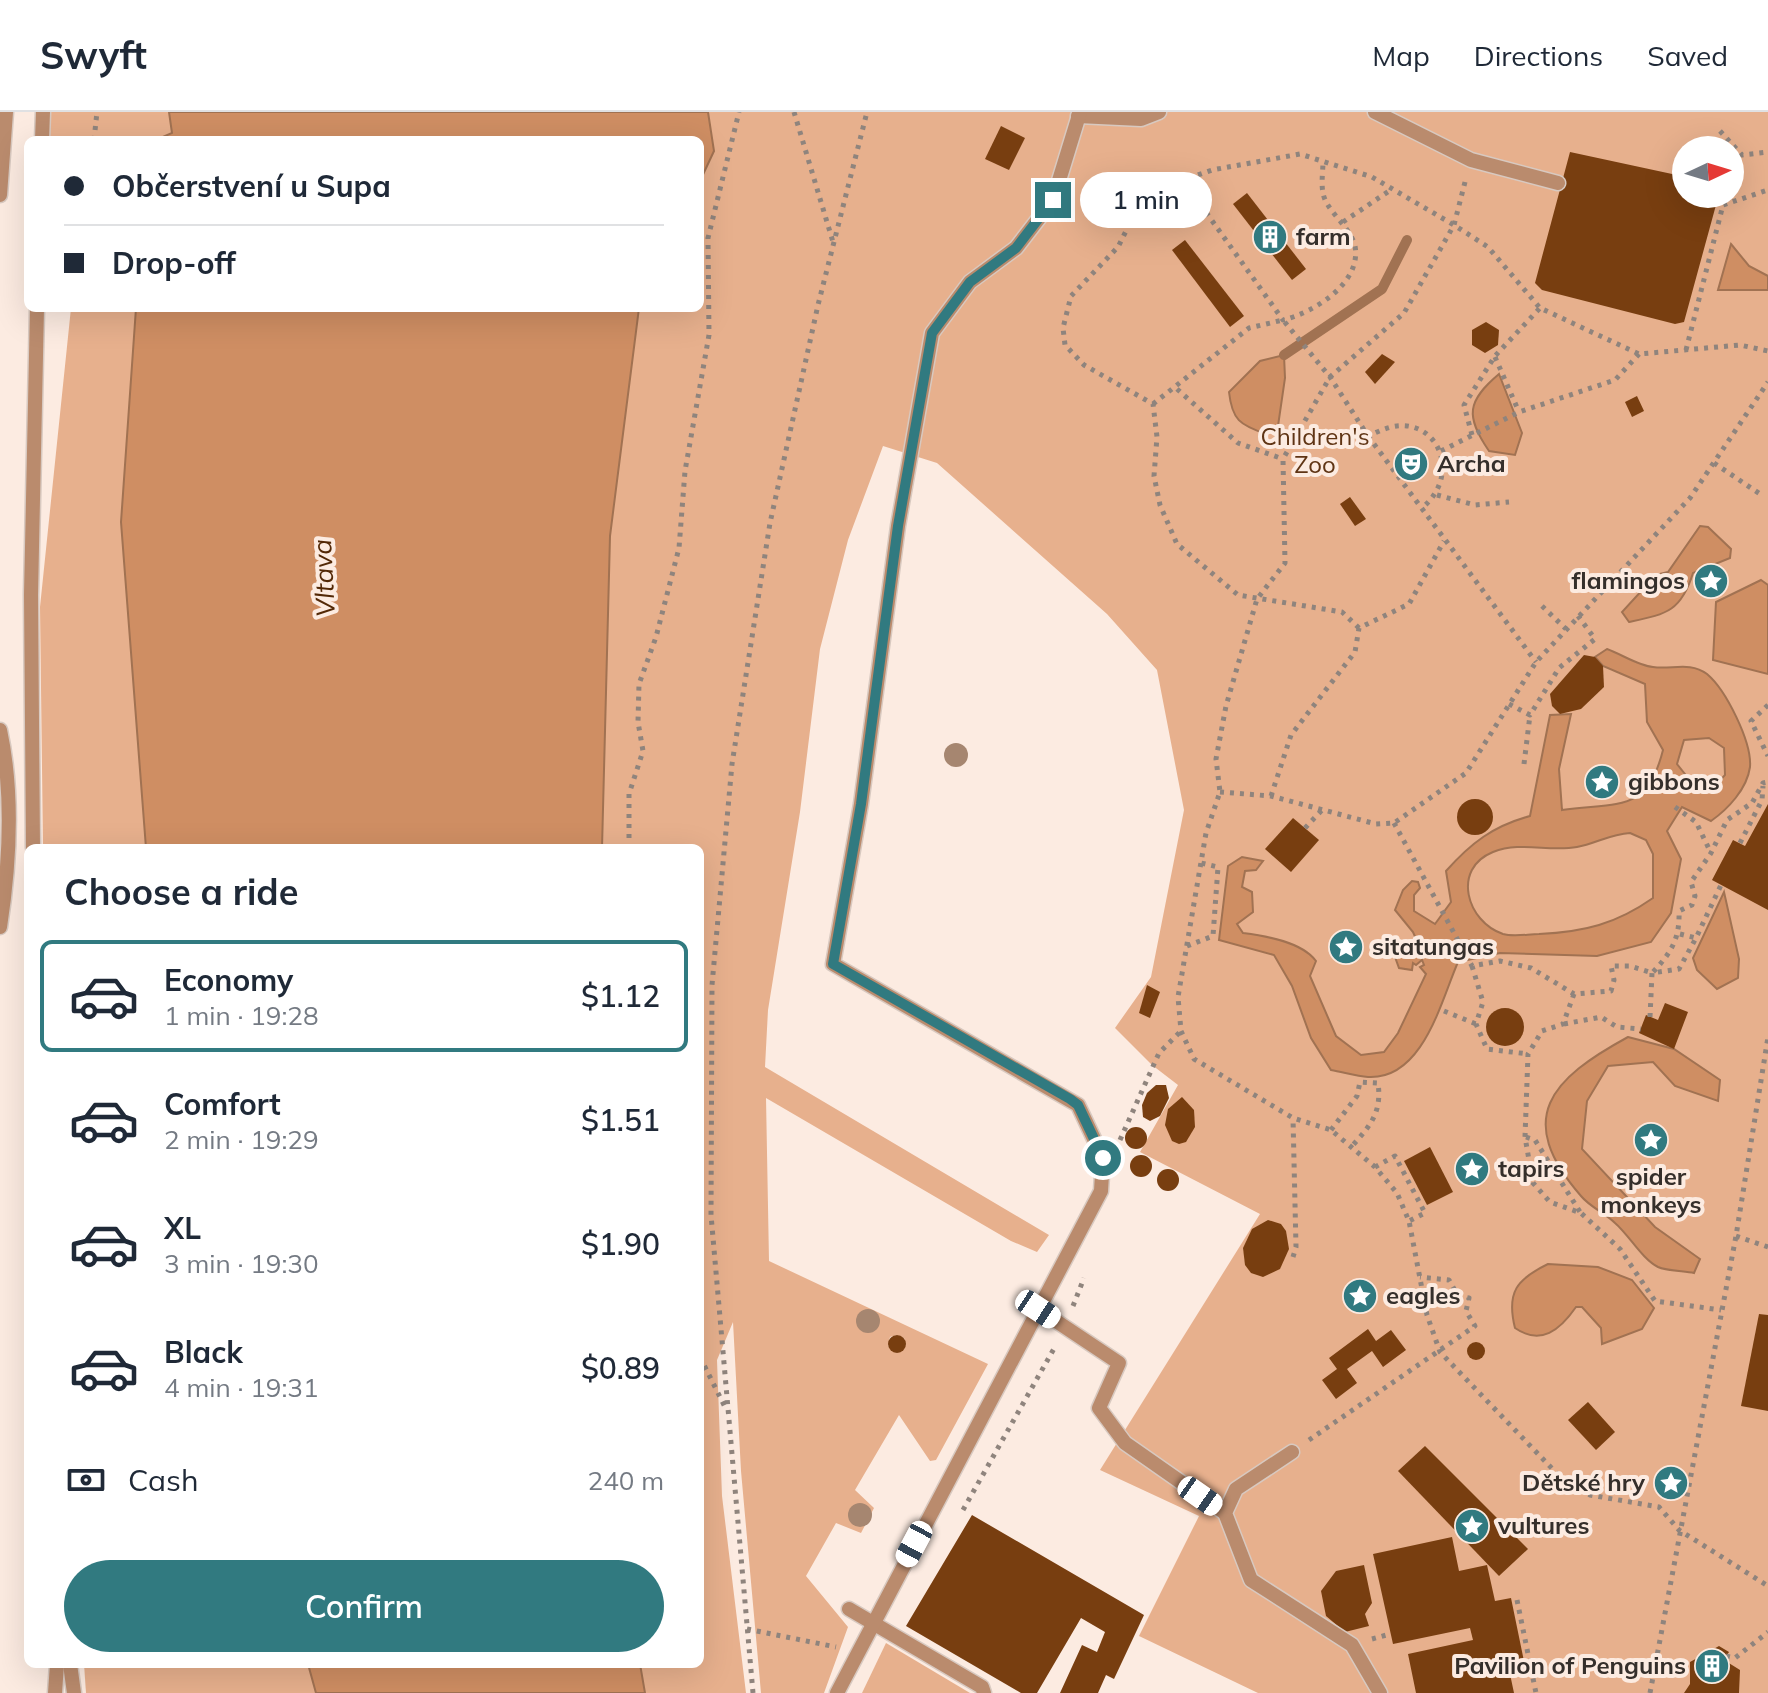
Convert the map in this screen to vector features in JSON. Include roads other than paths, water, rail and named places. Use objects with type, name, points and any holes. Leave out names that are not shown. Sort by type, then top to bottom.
[{"type":"lane","points":[[0,195],[6,112]]},
{"type":"lane","points":[[42,136],[43,112]]},
{"type":"lane","points":[[837,1693],[1101,1191],[1103,1158],[1078,1105],[833,964],[861,804],[898,526],[932,333],[970,282],[1016,248],[1053,200],[1079,114],[1141,119],[1159,112]]},
{"type":"lane","points":[[1375,112],[1471,160],[1558,183]]},
{"type":"lane","points":[[33,844],[31,595],[37,312]]},
{"type":"lane","points":[[0,730],[7,781],[9,837],[0,927]]},
{"type":"lane","points":[[1038,1309],[1119,1363],[1099,1408],[1125,1443],[1225,1513],[1251,1580],[1352,1645],[1380,1693]]},
{"type":"lane","points":[[1225,1513],[1236,1489],[1292,1452]]},
{"type":"lane","points":[[849,1609],[987,1691]]},
{"type":"lane","points":[[55,1693],[57,1668]]},
{"type":"lane","points":[[71,1668],[74,1693]]},
{"type":"water","points":[[169,112],[708,112],[714,151],[704,172],[704,136],[165,136],[172,133]]},
{"type":"water","points":[[1731,244],[1749,266],[1768,276],[1768,290],[1718,290]]},
{"type":"water","name":"Vltava","points":[[136,312],[638,312],[610,536],[602,844],[146,844],[121,522]]},
{"type":"water","points":[[1284,355],[1285,378],[1278,426],[1266,434],[1239,420],[1232,409],[1229,392],[1260,361]]},
{"type":"water","points":[[1499,374],[1522,433],[1515,455],[1489,451],[1473,418],[1475,401]]},
{"type":"water","points":[[1700,526],[1708,527],[1731,549],[1730,558],[1693,573],[1683,596],[1670,609],[1629,622],[1622,612],[1656,575],[1668,572]]},
{"type":"water","points":[[1761,580],[1768,585],[1768,674],[1713,660],[1716,602]]},
{"type":"water","points":[[1607,649],[1648,666],[1701,670],[1722,692],[1747,744],[1750,756],[1748,775],[1741,791],[1730,804],[1711,821],[1682,807],[1667,831],[1681,859],[1671,913],[1651,942],[1597,956],[1500,953],[1458,962],[1427,1035],[1403,1066],[1387,1075],[1368,1077],[1331,1070],[1311,1038],[1292,986],[1274,955],[1219,940],[1228,866],[1242,857],[1263,861],[1256,870],[1245,871],[1242,887],[1252,892],[1253,912],[1237,924],[1243,933],[1283,941],[1310,954],[1316,961],[1310,976],[1336,1036],[1361,1055],[1384,1052],[1398,1033],[1426,974],[1420,967],[1424,965],[1422,960],[1416,965],[1413,963],[1412,970],[1399,968],[1395,957],[1401,951],[1391,947],[1416,955],[1421,950],[1413,932],[1395,910],[1403,890],[1412,881],[1418,882],[1420,888],[1414,895],[1414,911],[1435,924],[1451,902],[1446,871],[1484,837],[1530,816],[1550,715],[1571,714],[1559,769],[1562,810],[1628,801],[1639,795],[1656,771],[1663,750],[1647,722],[1645,684],[1603,666],[1595,657]],"holes":[[[1709,738],[1724,748],[1725,775],[1717,784],[1693,784],[1677,764],[1684,740]],[[1630,833],[1646,840],[1653,854],[1653,898],[1626,914],[1585,929],[1512,935],[1491,928],[1480,919],[1473,907],[1468,882],[1472,870],[1493,852],[1514,847],[1577,847]]]},
{"type":"water","points":[[1724,892],[1739,959],[1738,978],[1717,989],[1697,970],[1693,958]]},
{"type":"water","points":[[1628,1037],[1674,1049],[1720,1080],[1718,1101],[1675,1086],[1653,1062],[1608,1066],[1587,1101],[1582,1149],[1655,1227],[1700,1259],[1694,1273],[1662,1268],[1646,1258],[1615,1223],[1581,1196],[1560,1168],[1549,1144],[1546,1122],[1550,1103],[1561,1085],[1601,1053]]},
{"type":"water","points":[[1548,1264],[1598,1267],[1632,1280],[1654,1308],[1642,1329],[1602,1344],[1601,1328],[1582,1307],[1576,1307],[1563,1323],[1549,1333],[1533,1336],[1524,1333],[1515,1328],[1513,1296],[1528,1275]]},
{"type":"water","points":[[309,1668],[641,1668],[645,1693],[316,1693]]},
{"type":"waterway","points":[[1284,355],[1382,289],[1407,240]]},
{"type":"place","name":"farm","points":[[1270,237]]},
{"type":"place","name":"Archa","points":[[1411,464]]},
{"type":"place","name":"flamingos","points":[[1711,581]]},
{"type":"place","name":"gibbons","points":[[1602,782]]},
{"type":"place","name":"sitatungas","points":[[1346,947]]},
{"type":"place","name":"spider monkeys","points":[[1651,1140]]},
{"type":"place","name":"tapirs","points":[[1472,1169]]},
{"type":"place","name":"eagles","points":[[1360,1296]]},
{"type":"place","name":"Dětské hry","points":[[1671,1483]]},
{"type":"place","name":"vultures","points":[[1472,1526]]},
{"type":"place","name":"Pavilion of Penguins","points":[[1712,1666]]},
{"type":"park label","name":"Children's Zoo","points":[[1315,451]]}]
